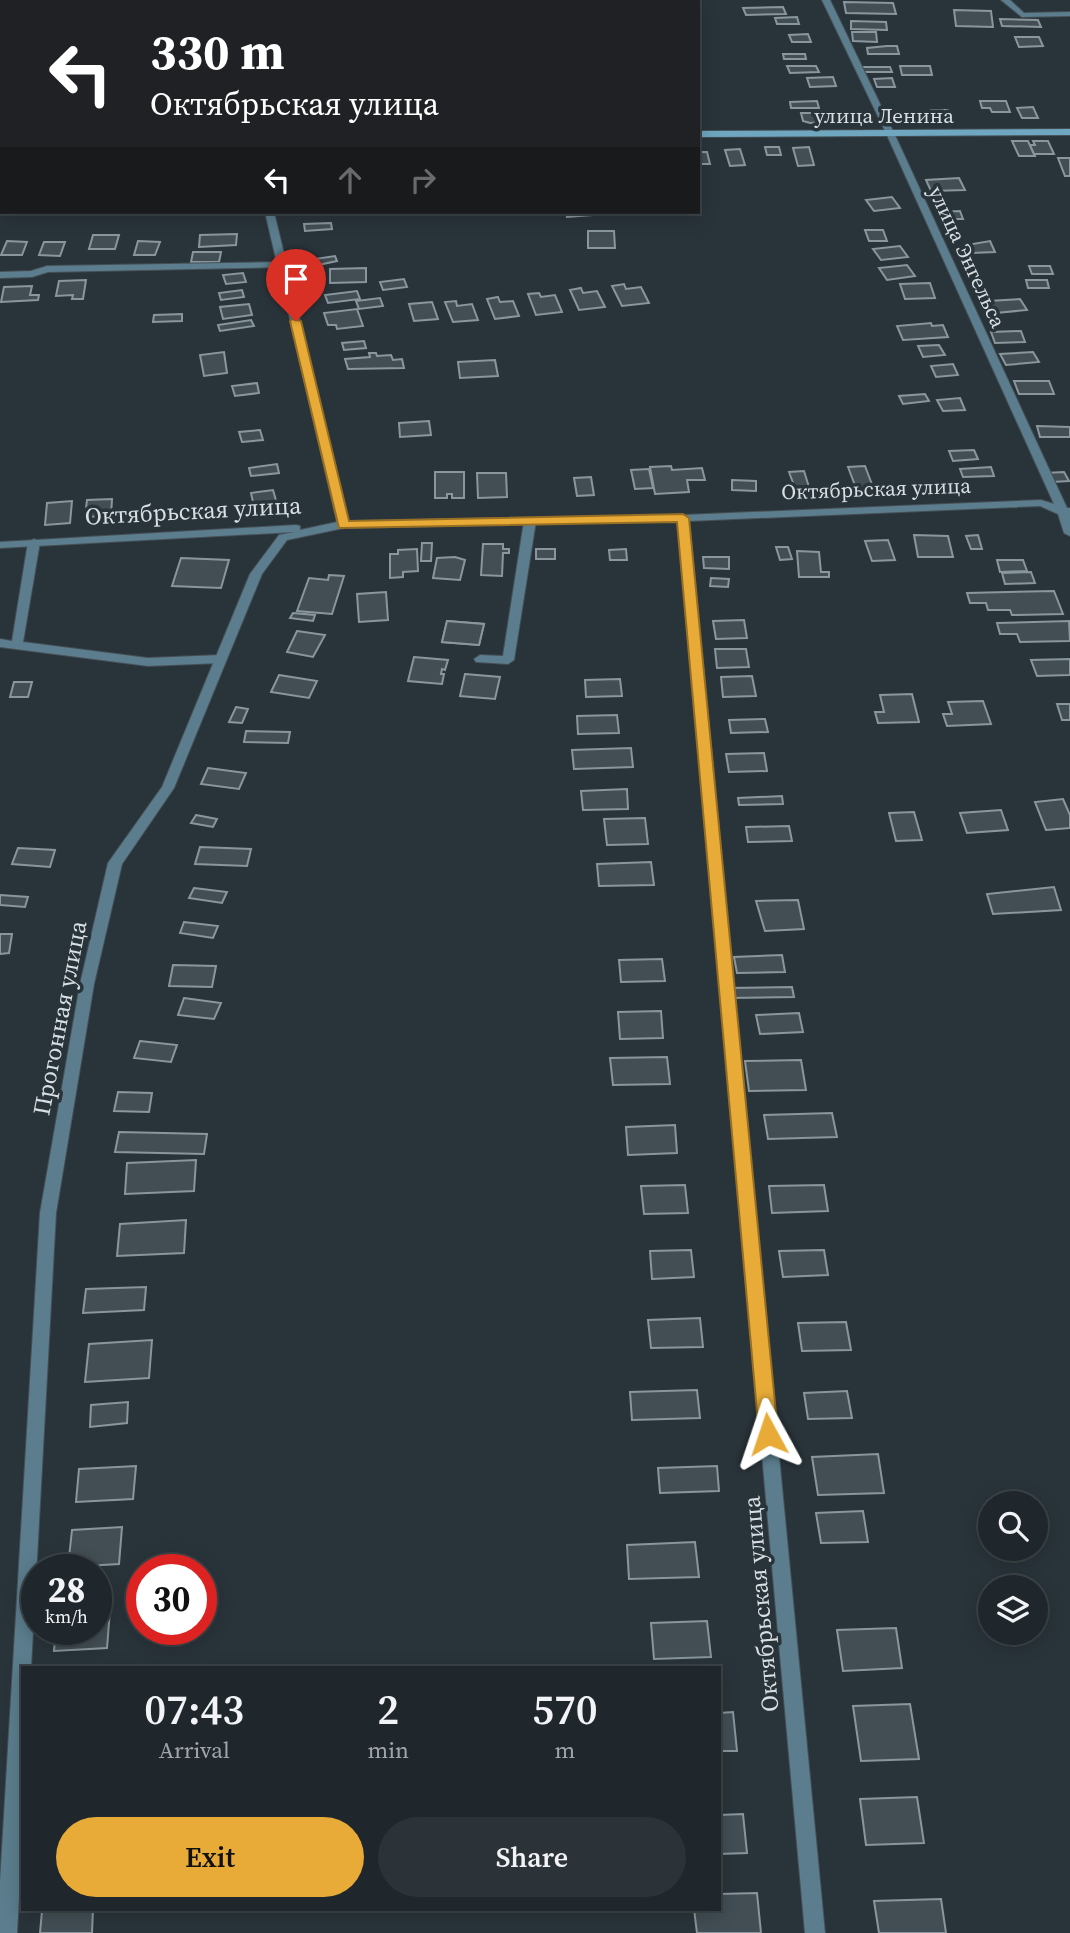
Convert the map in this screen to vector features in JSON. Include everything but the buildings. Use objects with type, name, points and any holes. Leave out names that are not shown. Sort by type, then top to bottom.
[{"type":"street","name":"улица Энгельса","points":[[826,0],[1067,512],[1070,533]]},
{"type":"street","points":[[1004,0],[1022,15],[1070,14]]},
{"type":"street","name":"улица Ленина","points":[[700,134],[1070,132]]},
{"type":"street","points":[[270,214],[344,525]]},
{"type":"street","points":[[0,275],[32,274],[47,269],[283,265]]},
{"type":"street","name":"Октябрьская улица","points":[[0,545],[344,525],[683,518],[1041,503],[1067,512]]},
{"type":"street","name":"Октябрьская улица","points":[[683,518],[815,1933]]},
{"type":"street","points":[[480,659],[508,660],[530,521]]},
{"type":"street","name":"Прогонная улица","points":[[22,1666],[48,1213],[87,984],[115,863],[168,788],[256,574],[283,537],[344,525]]},
{"type":"street","points":[[17,645],[34,542]]},
{"type":"street","points":[[0,643],[148,662],[221,659]]},
{"type":"street","name":"Прогонная улица","points":[[7,1933],[21,1687]]},
{"type":"route","points":[[296,321],[344,525],[683,518],[768,1434]]}]
